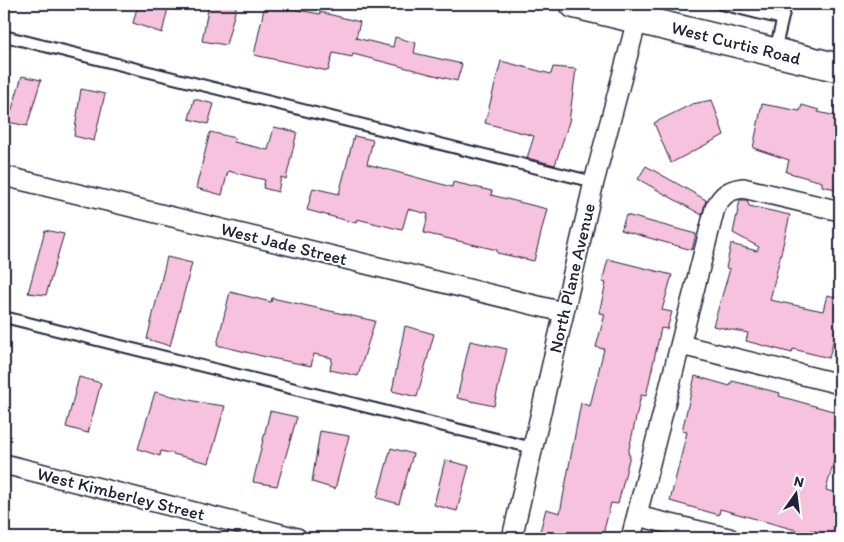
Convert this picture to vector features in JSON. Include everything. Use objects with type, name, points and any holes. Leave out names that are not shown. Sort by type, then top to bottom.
[{"type":"street","name":"West Curtis Road","points":[[574,4],[840,68]]},
{"type":"street","name":"North Plane Avenue","points":[[512,538],[594,182],[637,20]]},
{"type":"street","name":"West Jade Street","points":[[4,176],[563,312]]},
{"type":"street","points":[[632,538],[715,208],[725,194],[732,190],[743,188],[840,211]]},
{"type":"street","points":[[681,345],[840,384]]},
{"type":"street","name":"West Kimberley Street","points":[[4,464],[297,538]]},
{"type":"street","points":[[637,516],[729,538]]},
{"type":"lane","points":[[721,4],[782,19]]},
{"type":"lane","points":[[774,52],[786,4]]},
{"type":"lane","points":[[4,36],[594,182]]},
{"type":"lane","points":[[4,317],[533,448]]},
{"type":"building","points":[[138,4],[169,4],[162,33],[133,23]]},
{"type":"building","points":[[209,4],[237,4],[226,45],[202,41]]},
{"type":"building","points":[[265,4],[320,14],[320,12],[360,22],[356,38],[393,47],[395,37],[416,43],[414,53],[462,64],[457,81],[353,54],[352,57],[333,53],[328,71],[254,55]]},
{"type":"building","points":[[501,61],[551,74],[553,67],[576,69],[569,122],[555,165],[527,158],[534,136],[485,123]]},
{"type":"building","points":[[22,76],[41,80],[27,126],[8,122]]},
{"type":"building","points":[[81,89],[105,94],[94,141],[74,136]]},
{"type":"building","points":[[194,99],[214,104],[208,124],[189,119]]},
{"type":"building","points":[[712,100],[724,135],[671,163],[654,123],[692,104]]},
{"type":"building","points":[[762,104],[800,111],[802,105],[819,110],[818,112],[840,117],[840,190],[822,186],[822,182],[786,172],[789,160],[753,148]]},
{"type":"building","points":[[274,127],[297,132],[286,179],[281,177],[278,192],[263,188],[265,180],[228,171],[222,195],[196,188],[210,132],[235,138],[234,142],[268,150]]},
{"type":"building","points":[[354,136],[373,140],[367,164],[452,187],[453,182],[492,191],[491,195],[547,209],[534,261],[497,253],[497,250],[424,233],[428,214],[408,209],[402,230],[357,219],[356,223],[307,210],[313,188],[339,194]]},
{"type":"building","points":[[646,166],[706,200],[702,215],[638,179]]},
{"type":"building","points":[[740,200],[747,200],[749,206],[790,215],[770,300],[823,311],[827,295],[840,298],[840,314],[829,358],[793,349],[792,353],[746,341],[748,333],[713,326],[730,269],[726,268],[731,244],[757,251],[759,247],[733,233]]},
{"type":"building","points":[[626,215],[696,234],[692,250],[621,230]]},
{"type":"building","points":[[45,230],[64,234],[46,295],[28,293]]},
{"type":"building","points":[[167,257],[192,263],[170,346],[147,339]]},
{"type":"building","points":[[608,259],[672,275],[662,310],[672,312],[667,329],[661,328],[646,396],[641,395],[628,454],[630,455],[618,504],[611,503],[602,538],[551,538],[539,535],[546,509],[560,513],[581,403],[590,406],[604,349],[596,347],[605,314],[599,313],[606,283],[602,282]]},
{"type":"building","points":[[230,292],[271,302],[272,298],[375,321],[358,376],[330,370],[332,358],[314,354],[311,366],[217,345]]},
{"type":"building","points":[[405,326],[434,334],[417,397],[392,391]]},
{"type":"building","points":[[470,341],[507,349],[494,406],[457,398]]},
{"type":"building","points":[[695,376],[730,386],[732,381],[780,393],[779,396],[840,413],[840,439],[826,490],[840,494],[840,538],[811,530],[810,534],[720,509],[719,515],[670,501],[687,432],[682,431]]},
{"type":"building","points":[[79,377],[101,383],[88,433],[66,427]]},
{"type":"building","points":[[155,392],[225,406],[209,463],[161,451],[160,456],[138,449]]},
{"type":"building","points":[[270,411],[297,417],[277,486],[253,482]]},
{"type":"building","points":[[320,431],[349,436],[335,489],[312,482]]},
{"type":"building","points":[[391,448],[413,454],[399,504],[377,498]]},
{"type":"building","points":[[445,460],[469,466],[457,511],[434,505]]}]
